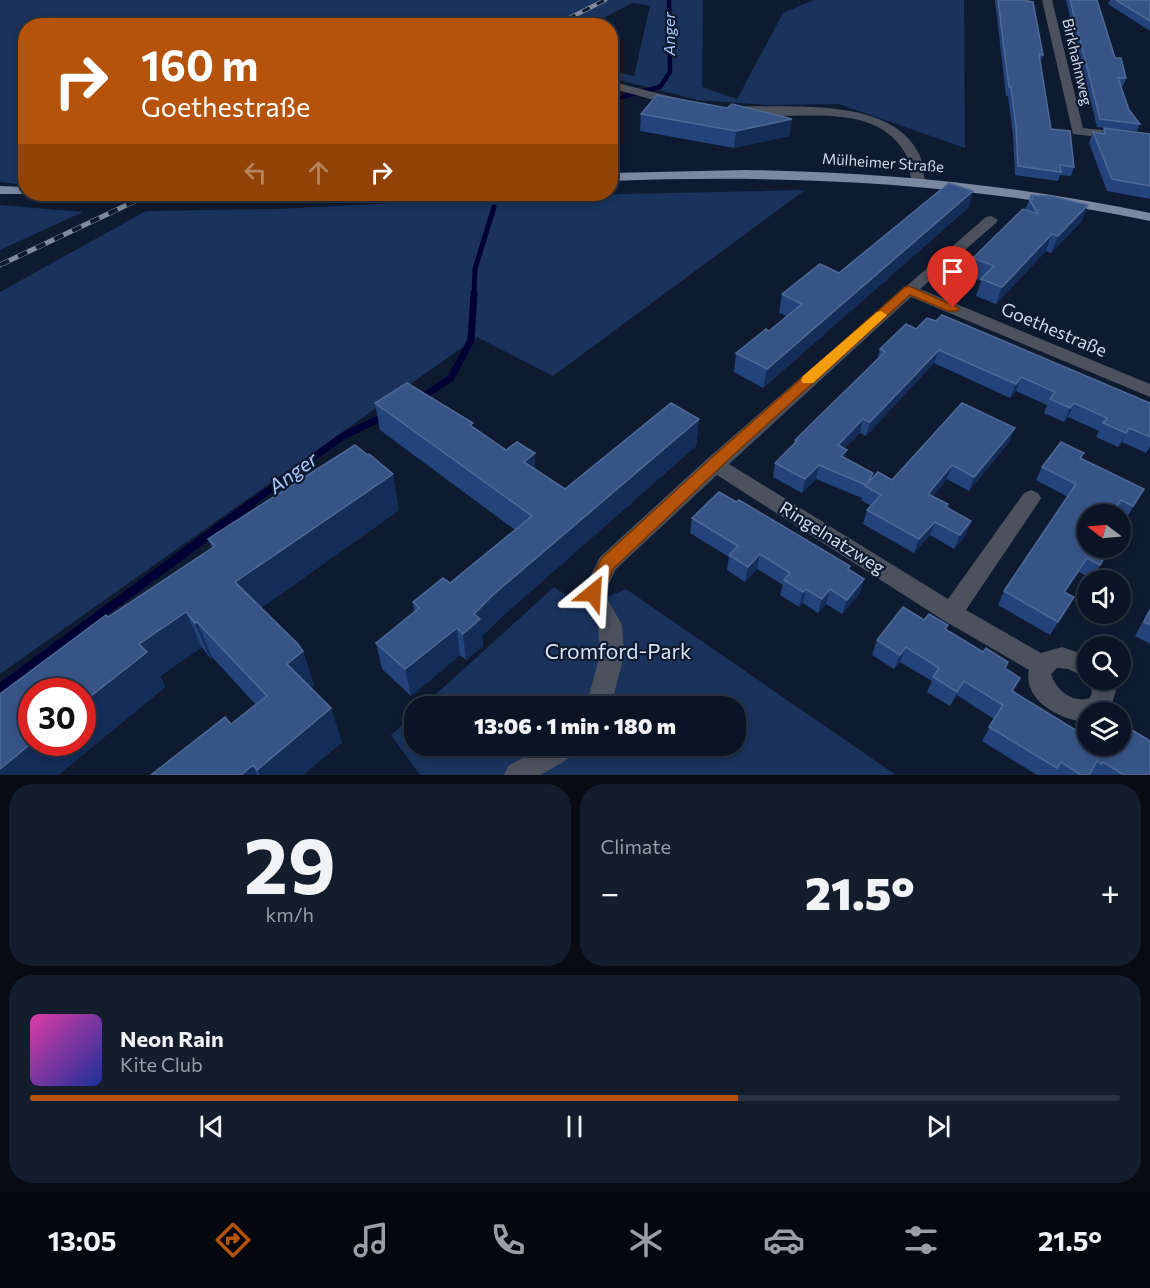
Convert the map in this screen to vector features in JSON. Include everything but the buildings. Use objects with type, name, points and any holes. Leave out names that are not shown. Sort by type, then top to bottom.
[{"type":"main road","name":"Mülheimer Straße","points":[[618,177],[810,174],[918,181],[1089,203],[1150,217]]},
{"type":"main road","points":[[2,190],[18,191]]},
{"type":"street","name":"Birkhahnweg","points":[[1047,0],[1077,131],[1150,139]]},
{"type":"street","points":[[618,86],[695,106]]},
{"type":"street","points":[[725,110],[829,112],[880,125],[894,133],[909,148],[914,156],[918,181]]},
{"type":"street","points":[[602,696],[612,655],[610,625],[593,593],[608,563],[909,290],[991,220]]},
{"type":"street","name":"Goethestraße","points":[[909,290],[1150,391]]},
{"type":"street","name":"Ringelnatzweg","points":[[714,465],[1042,666]]},
{"type":"street","points":[[951,612],[1031,498]]},
{"type":"street","points":[[1077,663],[1067,658],[1058,658],[1042,666],[1039,677],[1044,688],[1059,704],[1074,711],[1092,710],[1100,705],[1103,690]]},
{"type":"street","points":[[517,775],[550,756]]},
{"type":"green space","points":[[0,0],[703,0],[702,87],[737,99],[783,13],[814,0],[964,0],[965,148],[839,104],[766,105],[698,100],[618,80],[618,73],[634,76],[650,6],[632,3],[604,18],[18,18],[18,184],[0,182]]},
{"type":"green space","points":[[805,190],[553,376],[477,337],[0,674],[0,292],[146,211],[278,209],[433,201],[618,201],[618,194]]},
{"type":"green space","points":[[0,205],[83,212],[0,250]]},
{"type":"green space","name":"Cromford-Park","points":[[554,587],[584,607],[626,589],[896,775],[420,775],[406,756],[746,756],[746,696],[434,696]]},
{"type":"green space","name":"Cromford-Park","points":[[404,724],[404,753],[391,735]]},
{"type":"waterway","name":"Anger","points":[[618,98],[660,87],[670,72],[669,0]]},
{"type":"waterway","name":"Anger","points":[[474,294],[475,269],[494,207]]},
{"type":"waterway","name":"Anger","points":[[419,399],[451,378],[471,340],[474,293]]},
{"type":"waterway","name":"Anger","points":[[249,505],[343,436],[385,416]]},
{"type":"waterway","name":"Anger","points":[[0,688],[251,504]]},
{"type":"railway","points":[[570,18],[605,0]]},
{"type":"railway","points":[[0,265],[135,201]]},
{"type":"slow traffic","points":[[808,380],[881,315]]},
{"type":"route","points":[[593,593],[608,563],[723,455],[909,290],[953,308]]}]
